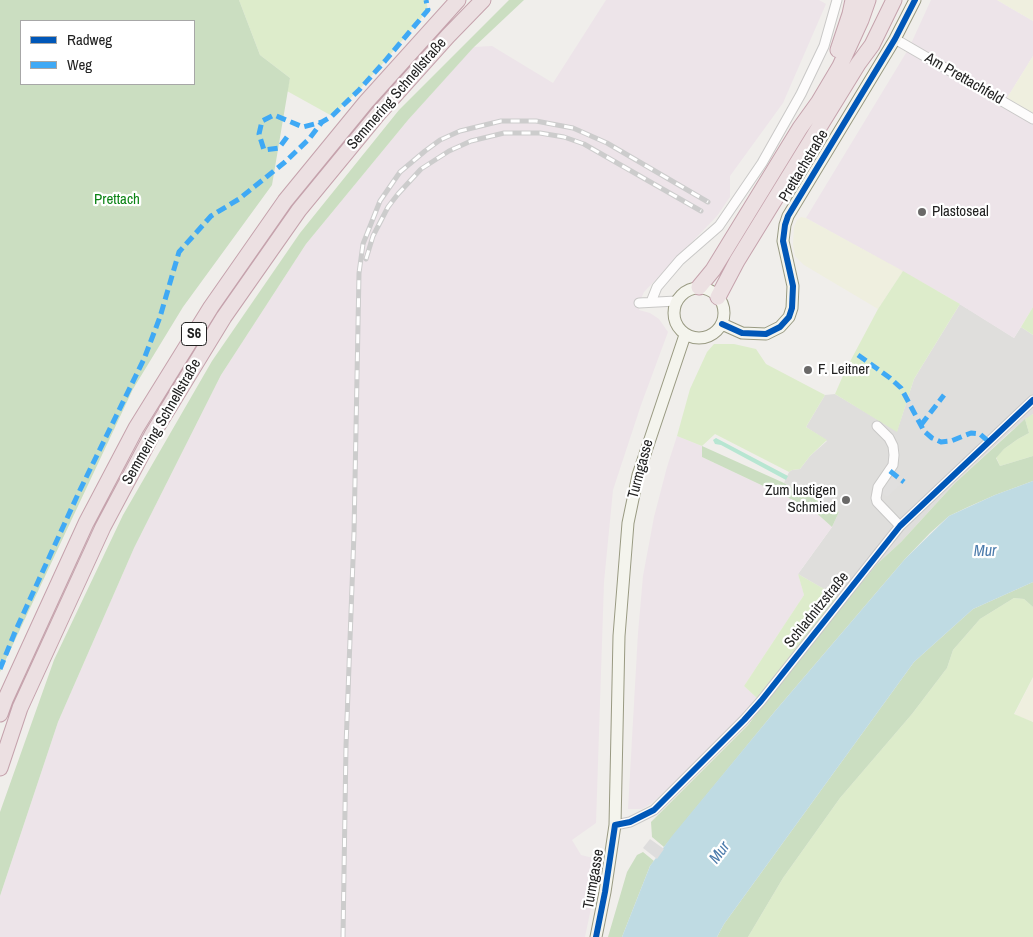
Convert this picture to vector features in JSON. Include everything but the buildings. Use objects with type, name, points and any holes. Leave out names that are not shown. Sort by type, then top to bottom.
[{"type":"highway","name":"Semmering Schnellstraße","points":[[0,714],[4,700],[86,523],[136,428],[211,307],[291,193],[366,102],[458,0]]},
{"type":"highway","name":"Semmering Schnellstraße","points":[[0,768],[20,708],[103,527],[152,435],[224,317],[300,210],[378,114],[483,0]]},
{"type":"highway","points":[[800,128],[840,45],[853,0]]},
{"type":"highway","points":[[699,287],[713,270],[840,66],[868,0]]},
{"type":"highway","points":[[858,64],[882,0]]},
{"type":"highway","points":[[718,297],[737,261],[858,64],[872,45],[894,0]]},
{"type":"main road","name":"Prettachstraße","points":[[722,324],[742,334],[766,334],[780,327],[789,317],[792,308],[793,286],[783,241],[788,216],[895,39],[915,0]]},
{"type":"main road","points":[[699,287],[710,290],[723,305],[724,316],[722,324],[715,333],[705,338],[694,338],[685,335],[678,329],[674,320],[673,311],[676,301],[682,293],[691,288],[699,287]]},
{"type":"main road","name":"Turmgasse","points":[[596,937],[615,825],[620,636],[628,523],[641,466],[685,335]]},
{"type":"street","points":[[652,302],[657,287],[680,260],[719,226],[762,163],[801,94],[824,46],[837,0]]},
{"type":"street","name":"Am Prettachfeld","points":[[895,39],[1033,119]]},
{"type":"street","points":[[639,302],[676,301]]},
{"type":"street","name":"Schladnitzstraße","points":[[615,825],[630,822],[654,810],[744,720],[900,526],[1033,400]]},
{"type":"street","points":[[877,426],[891,442],[894,455],[893,465],[878,487],[876,498],[877,502],[900,526]]},
{"type":"shaded area","points":[[606,0],[819,0],[826,4],[783,103],[730,176],[730,197],[717,216],[644,292],[639,303],[639,310],[650,313],[659,319],[668,332],[641,405],[613,490],[604,582],[596,823],[572,840],[581,855],[601,860],[585,937],[0,937],[0,896],[58,722],[134,548],[221,375],[306,244],[408,120],[473,47],[492,46],[553,83]]},
{"type":"shaded area","points":[[931,0],[997,0],[1033,21],[1033,56],[1007,98],[1033,113],[1033,307],[1014,338],[948,297],[806,218],[909,48]]},
{"type":"shaded area","points":[[960,304],[1014,338],[1021,327],[1033,335],[1033,414],[1011,431],[955,483],[901,542],[878,563],[846,602],[798,574],[832,527],[839,512],[784,483],[789,472],[800,469],[810,456],[827,441],[806,427],[825,395],[835,394],[897,431],[914,379]]},
{"type":"shaded area","points":[[677,436],[702,446],[702,457],[812,509],[832,527],[798,574],[804,595],[744,686],[758,699],[652,803],[642,809],[628,809],[643,576],[654,517]]},
{"type":"shaded area","points":[[893,477],[901,484],[887,497],[880,491]]},
{"type":"green space","name":"Prettach","points":[[0,0],[239,0],[260,55],[290,78],[272,185],[183,307],[133,389],[0,672]]},
{"type":"green space","points":[[239,0],[426,0],[428,10],[359,90],[332,116],[287,91],[290,78],[260,55]]},
{"type":"green space","points":[[509,0],[524,0],[473,48],[408,120],[306,244],[221,375],[134,548],[58,722],[0,896],[0,812],[54,660],[123,515],[212,361],[300,233],[399,110]]},
{"type":"green space","points":[[997,0],[1033,0],[1033,21]]},
{"type":"green space","points":[[1033,56],[1033,113],[1007,98]]},
{"type":"green space","points":[[801,217],[903,271],[878,309],[804,265],[795,256],[793,244],[794,227],[797,220]]},
{"type":"green space","points":[[903,271],[960,304],[914,379],[897,432],[835,394],[878,309]]},
{"type":"green space","points":[[1033,307],[1033,335],[1021,327]]},
{"type":"green space","points":[[714,344],[734,344],[756,349],[766,364],[825,395],[806,427],[827,440],[810,456],[800,469],[789,472],[715,434],[702,446],[677,436],[690,389],[707,352]]},
{"type":"green space","points":[[1033,414],[1033,456],[1000,466],[996,457],[1004,449],[1029,433],[1025,419]]},
{"type":"green space","points":[[1025,419],[1029,433],[1004,449],[996,458],[1000,466],[1033,456],[1033,481],[995,495],[949,516],[930,533],[905,559],[776,710],[664,847],[652,837],[651,822],[748,725],[801,656],[878,563],[901,542],[955,483]]},
{"type":"green space","points":[[716,438],[788,476],[786,480],[721,445],[715,444],[713,440]]},
{"type":"green space","points":[[702,446],[784,483],[839,512],[832,527],[812,509],[702,457]]},
{"type":"green space","points":[[798,574],[838,597],[758,699],[744,686],[804,595]]},
{"type":"green space","points":[[1033,582],[1033,607],[1024,599],[1014,598],[980,619],[953,650],[947,668],[912,714],[840,798],[783,878],[748,937],[717,937],[724,924],[914,662],[973,609]]},
{"type":"green space","points":[[1014,598],[1024,599],[1033,607],[1033,677],[1014,714],[1033,722],[1033,937],[748,937],[783,878],[840,798],[912,714],[947,668],[953,650],[980,619]]},
{"type":"green space","points":[[1033,677],[1033,722],[1014,715]]},
{"type":"green space","points":[[643,852],[654,861],[650,866],[622,937],[608,937],[627,872],[637,855]]},
{"type":"water","name":"Mur","points":[[1033,481],[1033,582],[973,609],[914,662],[724,924],[717,937],[622,937],[650,866],[672,836],[776,710],[905,559],[949,516],[995,495]]},
{"type":"pier","points":[[650,839],[664,849],[657,859],[643,848]]},
{"type":"railway","points":[[343,937],[346,746],[354,533],[359,273],[363,244],[380,201],[400,172],[440,140],[460,131],[501,121],[536,121],[573,128],[607,143],[708,202]]},
{"type":"railway","points":[[366,259],[373,236],[388,207],[421,169],[449,151],[471,141],[504,133],[540,133],[564,137],[584,144],[701,211]]},
{"type":"marked path","points":[[287,137],[279,148],[264,150],[259,134],[262,121],[274,115],[303,127],[322,122],[332,116],[359,90],[428,10],[426,0]]},
{"type":"marked path","points":[[0,669],[79,492],[144,359],[160,317],[179,252],[211,216],[239,199],[285,162],[309,139],[322,122]]},
{"type":"marked path","points":[[858,355],[901,388],[924,431],[932,438],[941,442],[951,441],[971,433],[980,434],[989,442]]},
{"type":"marked path","points":[[921,425],[944,395]]},
{"type":"marked path","points":[[890,471],[904,482]]},
{"type":"cycle path","points":[[722,324],[742,333],[766,334],[780,327],[789,317],[792,308],[793,286],[783,241],[788,216],[895,39],[915,0]]},
{"type":"cycle path","points":[[596,937],[615,825],[630,822],[654,810],[744,720],[900,526],[1033,400]]},
{"type":"place","name":"Plastoseal","points":[[922,212]]},
{"type":"place","name":"F. Leitner","points":[[808,370]]},
{"type":"place","name":"Zum lustigen Schmied","points":[[846,500]]}]
